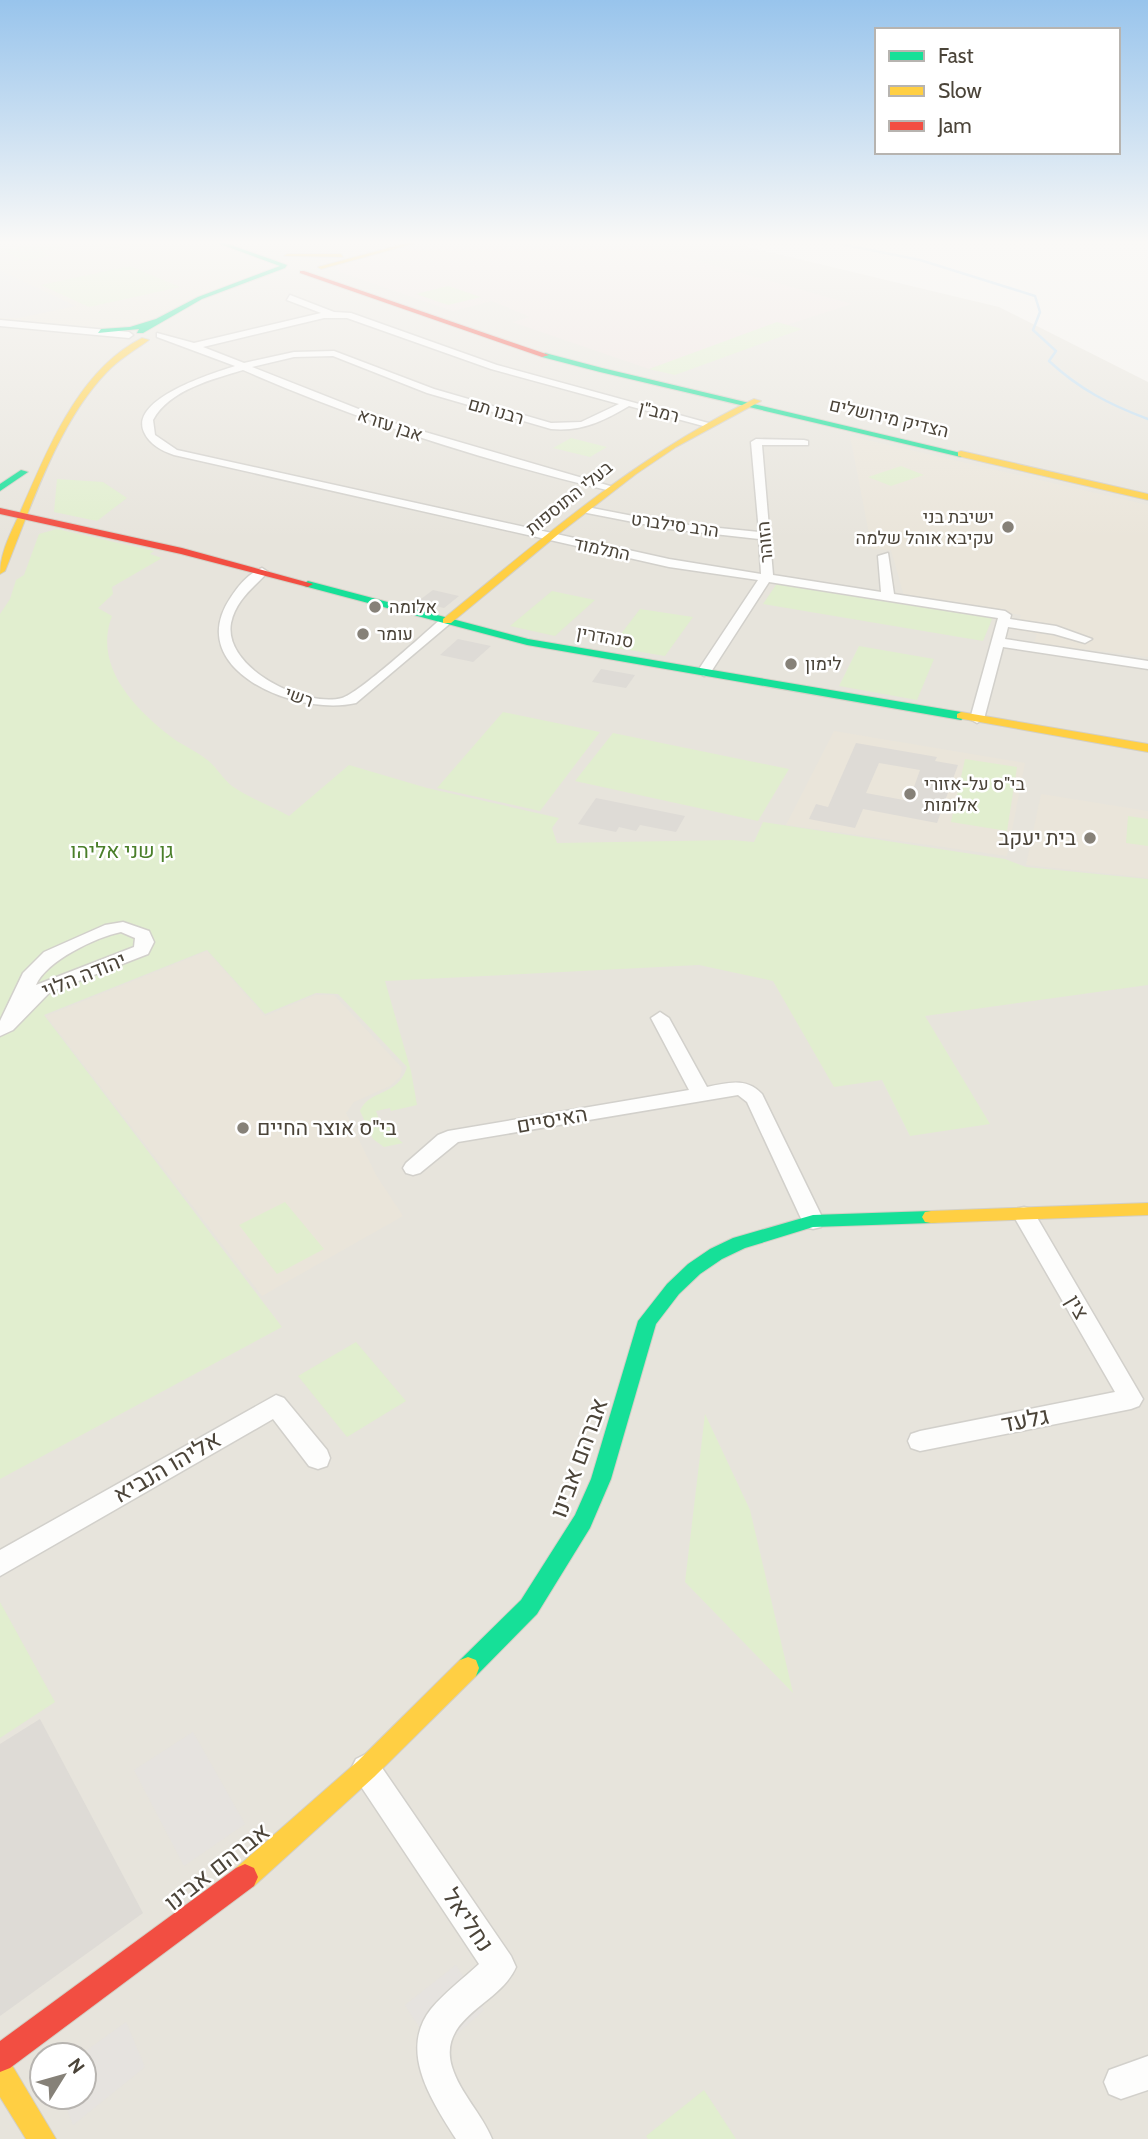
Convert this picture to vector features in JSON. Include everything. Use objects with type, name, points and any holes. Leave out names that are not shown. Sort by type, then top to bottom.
[{"type":"main road","points":[[108,353],[111,340]]},
{"type":"main road","points":[[3,511],[66,394],[84,373],[108,353],[137,340]]},
{"type":"main road","points":[[0,570],[85,394],[126,350],[141,340]]},
{"type":"main road","name":"הצדיק מירושלים","points":[[503,340],[545,355],[1148,497]]},
{"type":"main road","name":"הצדיק מירושלים","points":[[748,402],[1148,489]]},
{"type":"main road","name":"בעלי התוספות","points":[[447,621],[653,456],[748,402]]},
{"type":"main road","points":[[0,488],[24,472]]},
{"type":"main road","name":"סנהדרין","points":[[3,511],[64,523],[568,650],[1148,748]]},
{"type":"main road","points":[[14,539],[35,526],[64,523]]},
{"type":"main road","name":"אברהם אבינו","points":[[0,2058],[239,1882],[366,1769],[529,1607],[583,1521],[601,1479],[647,1321],[673,1289],[716,1254],[761,1235],[813,1221],[1148,1209]]},
{"type":"main road","points":[[0,2072],[42,2139]]},
{"type":"street","name":"אבן עזרא","points":[[172,340],[195,346],[318,398],[422,436],[611,488]]},
{"type":"street","name":"רמב\"ן","points":[[195,346],[221,340]]},
{"type":"street","name":"רמב\"ן","points":[[416,340],[456,355],[626,404],[707,424]]},
{"type":"street","name":"רבנו תם","points":[[244,368],[301,354],[332,353],[430,391],[550,426],[581,425],[626,404]]},
{"type":"street","name":"התלמוד","points":[[244,368],[191,385],[159,404],[145,425],[150,437],[163,447],[190,456],[551,538],[669,563],[1005,615],[1002,622]]},
{"type":"street","name":"הזוהר","points":[[704,672],[766,578],[756,442],[804,443]]},
{"type":"street","name":"הרב סילברט","points":[[587,510],[683,528],[765,536]]},
{"type":"street","points":[[884,556],[888,597]]},
{"type":"street","name":"רשי","points":[[262,572],[251,580],[234,601],[224,637],[226,646],[240,666],[302,700],[332,705],[351,700],[447,621]]},
{"type":"street","points":[[976,719],[1002,622],[1056,630],[1085,639]]},
{"type":"street","points":[[996,642],[1148,665]]},
{"type":"street","name":"יהודה הלוי","points":[[123,927],[143,935],[145,942],[142,950],[44,988],[7,1023],[32,973],[50,956],[111,929],[123,927]]},
{"type":"street","points":[[660,1018],[700,1092]]},
{"type":"street","name":"האיסיים","points":[[413,1168],[445,1140],[455,1136],[538,1124],[700,1092],[739,1087],[748,1091],[755,1099],[813,1221]]},
{"type":"street","name":"צין","points":[[1024,1214],[1131,1399]]},
{"type":"street","name":"גלעד","points":[[920,1441],[1131,1399]]},
{"type":"street","name":"אליהו הנביא","points":[[0,1564],[276,1405],[318,1458]]},
{"type":"street","name":"נחליאל","points":[[366,1769],[500,1967],[439,2025],[431,2048],[434,2067],[475,2139]]},
{"type":"shaded area","points":[[0,340],[1064,340],[1148,382],[1148,2139],[0,2139]]},
{"type":"shaded area","points":[[564,340],[740,340],[649,369]]},
{"type":"shaded area","name":"ישיבת בני עקיבא אוהל שלמה","points":[[850,436],[1148,505],[1148,657],[1034,643],[1037,634],[1016,630],[1021,615],[904,596],[891,550],[872,549]]},
{"type":"shaded area","name":"בי\"ס על-אזורי אלומות","points":[[834,731],[1025,763],[1007,856],[786,825]]},
{"type":"shaded area","name":"בית יעקב","points":[[1041,794],[1148,811],[1148,878],[1026,865]]},
{"type":"shaded area","name":"בי\"ס אוצר החיים","points":[[207,951],[265,1016],[315,995],[334,995],[402,1068],[400,1077],[390,1086],[354,1102],[346,1113],[376,1175],[403,1216],[262,1296],[46,1016]]},
{"type":"shaded area","points":[[193,1732],[245,1824],[184,1866],[134,1770]]},
{"type":"shaded area","points":[[456,1965],[484,2010],[436,2053],[405,2005]]},
{"type":"shaded area","points":[[126,2022],[145,2067],[98,2105],[98,2042]]},
{"type":"shaded area","points":[[68,2111],[90,2111],[73,2125]]},
{"type":"green space","points":[[728,340],[772,340],[675,375],[649,369]]},
{"type":"green space","points":[[571,438],[607,447],[590,457],[553,448]]},
{"type":"green space","points":[[901,466],[924,475],[891,486],[868,477]]},
{"type":"green space","points":[[57,479],[103,482],[127,498],[97,521],[54,512]]},
{"type":"green space","name":"גן שני אליהו","points":[[57,529],[154,551],[150,554],[162,558],[112,587],[113,594],[98,608],[112,616],[108,651],[112,668],[130,698],[156,725],[210,762],[232,786],[289,816],[349,765],[427,788],[559,818],[552,828],[557,843],[732,840],[754,842],[763,822],[1005,859],[1026,867],[1148,879],[1148,985],[925,1016],[990,1124],[910,1136],[882,1080],[834,1087],[773,981],[699,965],[385,981],[411,1071],[417,1105],[391,1111],[390,1108],[376,1111],[381,1125],[391,1123],[396,1137],[403,1143],[384,1147],[373,1139],[360,1111],[370,1099],[397,1083],[407,1067],[338,994],[316,993],[265,1014],[207,950],[44,1015],[282,1327],[0,1479],[0,614],[10,599],[16,580],[24,575],[39,534]]},
{"type":"green space","points":[[778,582],[993,617],[983,641],[763,604]]},
{"type":"green space","points":[[552,591],[595,600],[555,636],[510,626]]},
{"type":"green space","points":[[640,609],[693,617],[665,656],[611,647]]},
{"type":"green space","points":[[859,646],[934,659],[917,700],[839,686]]},
{"type":"green space","points":[[503,712],[600,732],[540,811],[437,788]]},
{"type":"green space","points":[[613,733],[789,769],[758,821],[575,781]]},
{"type":"green space","points":[[965,759],[1017,767],[1007,831],[951,822]]},
{"type":"green space","points":[[1128,816],[1148,819],[1148,846],[1126,843]]},
{"type":"green space","points":[[285,1202],[324,1249],[277,1274],[239,1225]]},
{"type":"green space","points":[[356,1342],[406,1401],[347,1437],[298,1376]]},
{"type":"green space","points":[[705,1414],[750,1510],[793,1693],[685,1582]]},
{"type":"green space","points":[[0,1602],[55,1702],[0,1738]]},
{"type":"green space","points":[[704,2090],[736,2139],[648,2139],[646,2136]]},
{"type":"building","points":[[433,590],[459,596],[444,608],[417,602]]},
{"type":"building","points":[[458,639],[491,646],[473,662],[440,655]]},
{"type":"building","points":[[601,669],[635,675],[626,688],[592,682]]},
{"type":"building","points":[[856,743],[937,757],[935,761],[958,765],[937,823],[863,809],[855,828],[809,819],[816,804],[828,807]],"holes":[[[879,763],[920,770],[909,801],[866,793]]]},
{"type":"building","points":[[596,798],[685,816],[676,832],[640,825],[636,831],[619,827],[616,832],[578,824]]},
{"type":"building","points":[[40,1719],[143,1913],[0,2016],[0,1744]]},
{"type":"waterway","points":[[1044,340],[1056,351],[1049,361],[1072,380],[1121,408],[1148,419]]},
{"type":"traffic: fast","points":[[545,355],[961,454]]},
{"type":"traffic: fast","points":[[0,488],[24,472]]},
{"type":"traffic: fast","points":[[308,584],[527,642],[961,716]]},
{"type":"traffic: fast","points":[[468,1668],[529,1607],[583,1521],[601,1479],[647,1321],[673,1289],[694,1269],[716,1254],[739,1243],[813,1221],[931,1217]]},
{"type":"traffic: slow","points":[[0,571],[50,455],[83,397],[101,373],[121,354],[145,340]]},
{"type":"traffic: slow","points":[[447,621],[557,530],[633,472],[673,445],[757,401]]},
{"type":"traffic: slow","points":[[961,454],[1148,497]]},
{"type":"traffic: slow","points":[[961,716],[1148,748]]},
{"type":"traffic: slow","points":[[931,1217],[1148,1209]]},
{"type":"traffic: slow","points":[[245,1877],[366,1769],[468,1668]]},
{"type":"traffic: slow","points":[[0,2072],[42,2139]]},
{"type":"traffic: jam","points":[[501,340],[545,355]]},
{"type":"traffic: jam","points":[[0,511],[182,551],[308,584]]},
{"type":"traffic: jam","points":[[0,2058],[245,1877]]},
{"type":"place","name":"ישיבת בני עקיבא אוהל שלמה","points":[[1008,527]]},
{"type":"place","name":"אלומה","points":[[375,607]]},
{"type":"place","name":"עומר","points":[[363,634]]},
{"type":"place","name":"לימון","points":[[791,664]]},
{"type":"place","name":"בי\"ס על-אזורי אלומות","points":[[910,794]]},
{"type":"place","name":"בית יעקב","points":[[1090,838]]},
{"type":"place","name":"בי\"ס אוצר החיים","points":[[243,1128]]}]
